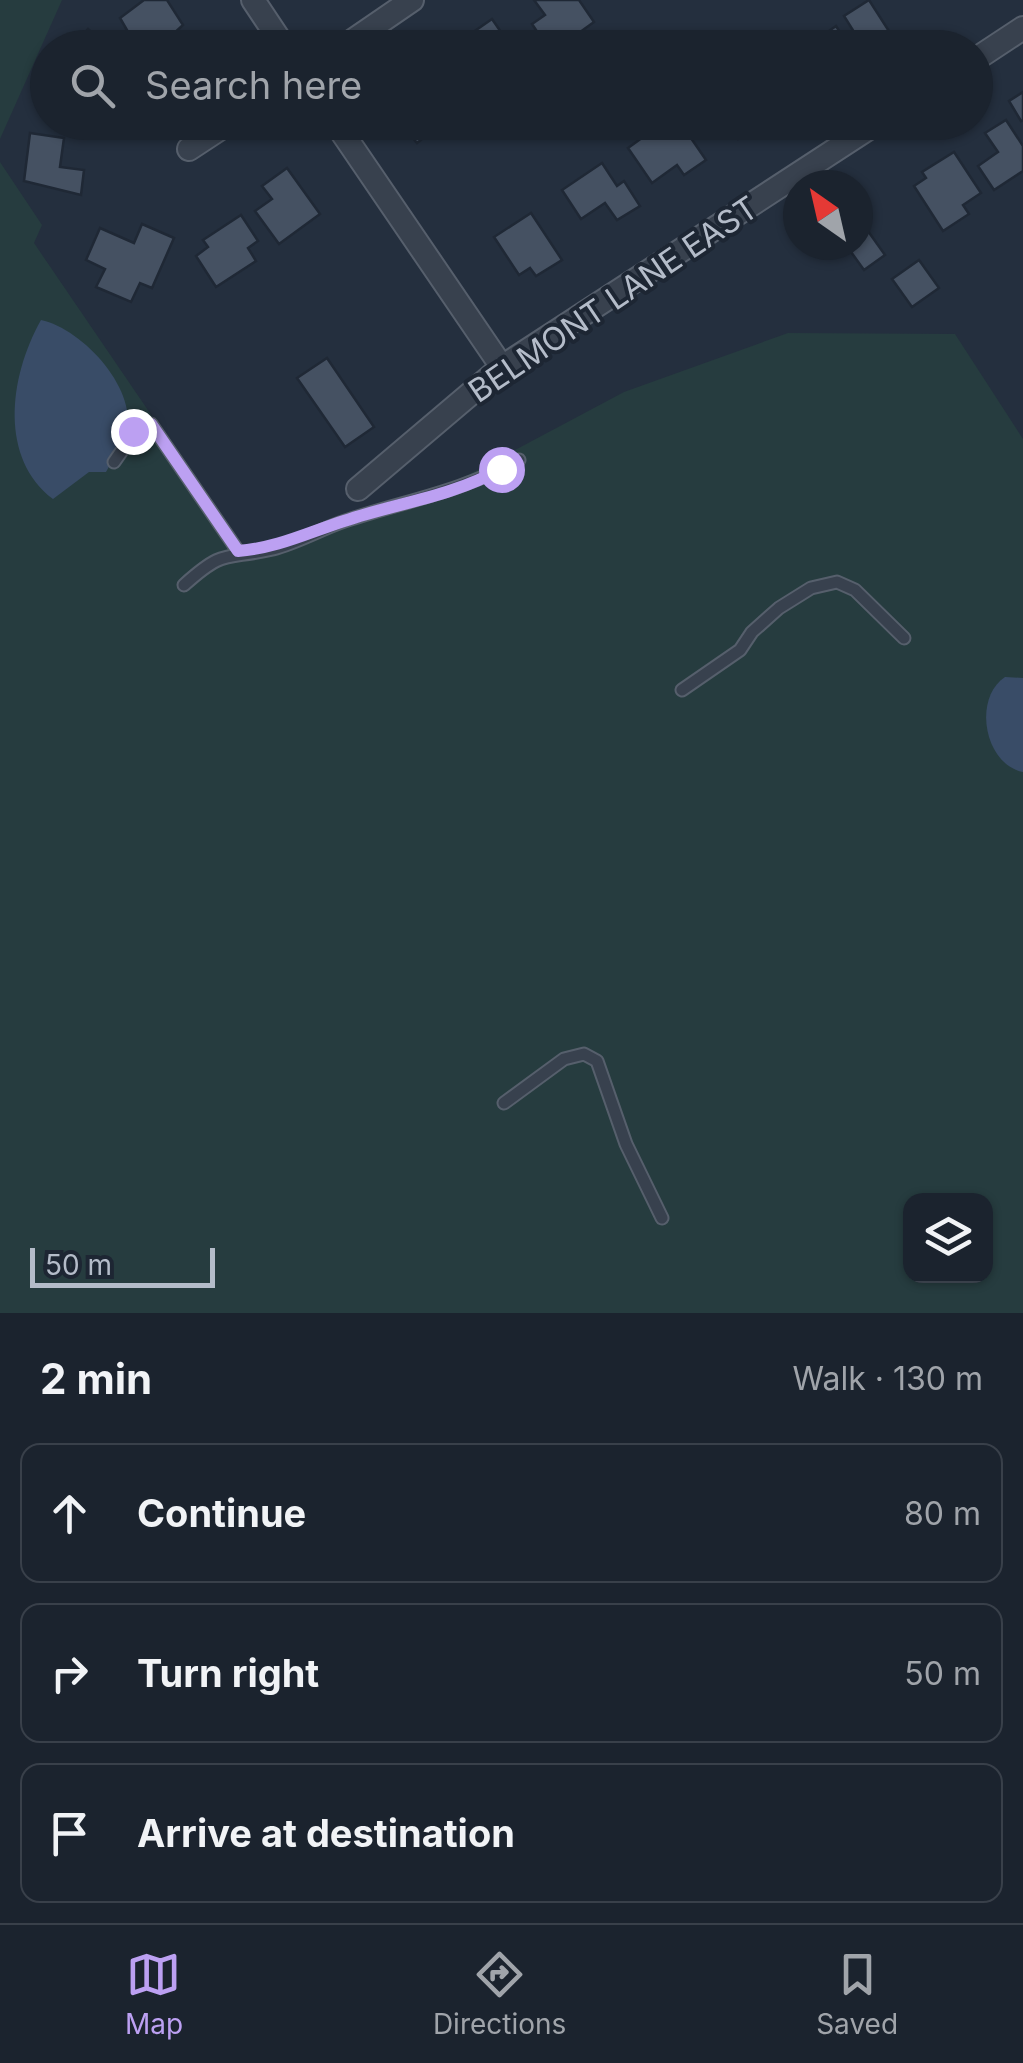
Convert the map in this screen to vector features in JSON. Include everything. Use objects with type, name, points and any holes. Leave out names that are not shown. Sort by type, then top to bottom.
[{"type":"street","points":[[253,0],[273,30]]},
{"type":"street","points":[[368,30],[412,0]]},
{"type":"street","points":[[993,48],[1023,28]]},
{"type":"street","points":[[189,149],[203,140]]},
{"type":"street","points":[[347,140],[502,367]]},
{"type":"street","name":"BELMONT LANE EAST","points":[[358,490],[502,367],[850,140]]},
{"type":"lane","points":[[114,462],[133,431],[142,422],[151,424],[238,551]]},
{"type":"lane","points":[[184,585],[215,557],[272,549],[346,520],[433,498],[475,484],[519,460]]},
{"type":"lane","points":[[682,690],[740,650],[752,632],[778,608],[810,588],[837,582],[854,590],[904,638]]},
{"type":"lane","points":[[504,1103],[564,1059],[584,1054],[597,1061],[626,1144],[662,1218]]},
{"type":"green space","points":[[0,0],[62,0],[49,30],[30,30],[30,72],[0,139]]},
{"type":"green space","points":[[0,162],[42,225],[34,243],[244,551],[434,493],[624,392],[788,333],[955,334],[1023,439],[1023,1313],[0,1313]]},
{"type":"water","points":[[41,320],[74,336],[105,365],[125,401],[128,420],[126,438],[106,472],[89,472],[53,499],[24,462],[15,417],[22,367]]},
{"type":"water","points":[[1005,677],[1023,678],[1023,772],[1000,757],[987,730],[989,700]]},
{"type":"building","points":[[144,0],[167,0],[183,25],[178,30],[127,30],[120,18]]},
{"type":"building","points":[[534,0],[579,0],[594,22],[583,30],[536,30],[532,24],[545,15]]},
{"type":"building","points":[[869,0],[888,30],[853,30],[844,16]]},
{"type":"building","points":[[492,19],[500,30],[476,30]]},
{"type":"building","points":[[1023,92],[1023,120],[1021,121],[1009,101]]},
{"type":"building","points":[[1006,120],[1023,146],[1023,171],[994,190],[978,166],[998,152],[990,140],[993,140],[993,128]]},
{"type":"building","points":[[30,133],[30,140],[64,140],[60,167],[84,170],[81,195],[24,181]]},
{"type":"building","points":[[639,140],[692,140],[706,160],[684,175],[677,165],[652,183],[628,148]]},
{"type":"building","points":[[954,152],[981,193],[963,205],[969,214],[943,231],[914,186],[926,178],[922,172]]},
{"type":"building","points":[[602,163],[617,186],[624,181],[640,206],[617,220],[605,203],[581,219],[562,190]]},
{"type":"building","points":[[287,168],[320,214],[279,244],[255,211],[272,199],[262,186]]},
{"type":"building","points":[[531,213],[562,260],[536,276],[530,268],[519,275],[494,237]]},
{"type":"building","points":[[241,215],[258,241],[248,248],[256,261],[216,287],[196,256],[208,247],[203,240]]},
{"type":"building","points":[[142,224],[174,238],[152,288],[140,283],[131,302],[96,287],[105,269],[86,260],[100,228],[134,243]]},
{"type":"building","points":[[873,238],[885,255],[864,270],[857,260],[873,260]]},
{"type":"building","points":[[919,260],[939,288],[912,307],[892,279]]},
{"type":"building","points":[[327,358],[374,427],[345,447],[297,378]]},
{"type":"route","points":[[133,431],[142,422],[151,424],[238,551],[272,549],[346,520],[475,484],[501,469]]}]
